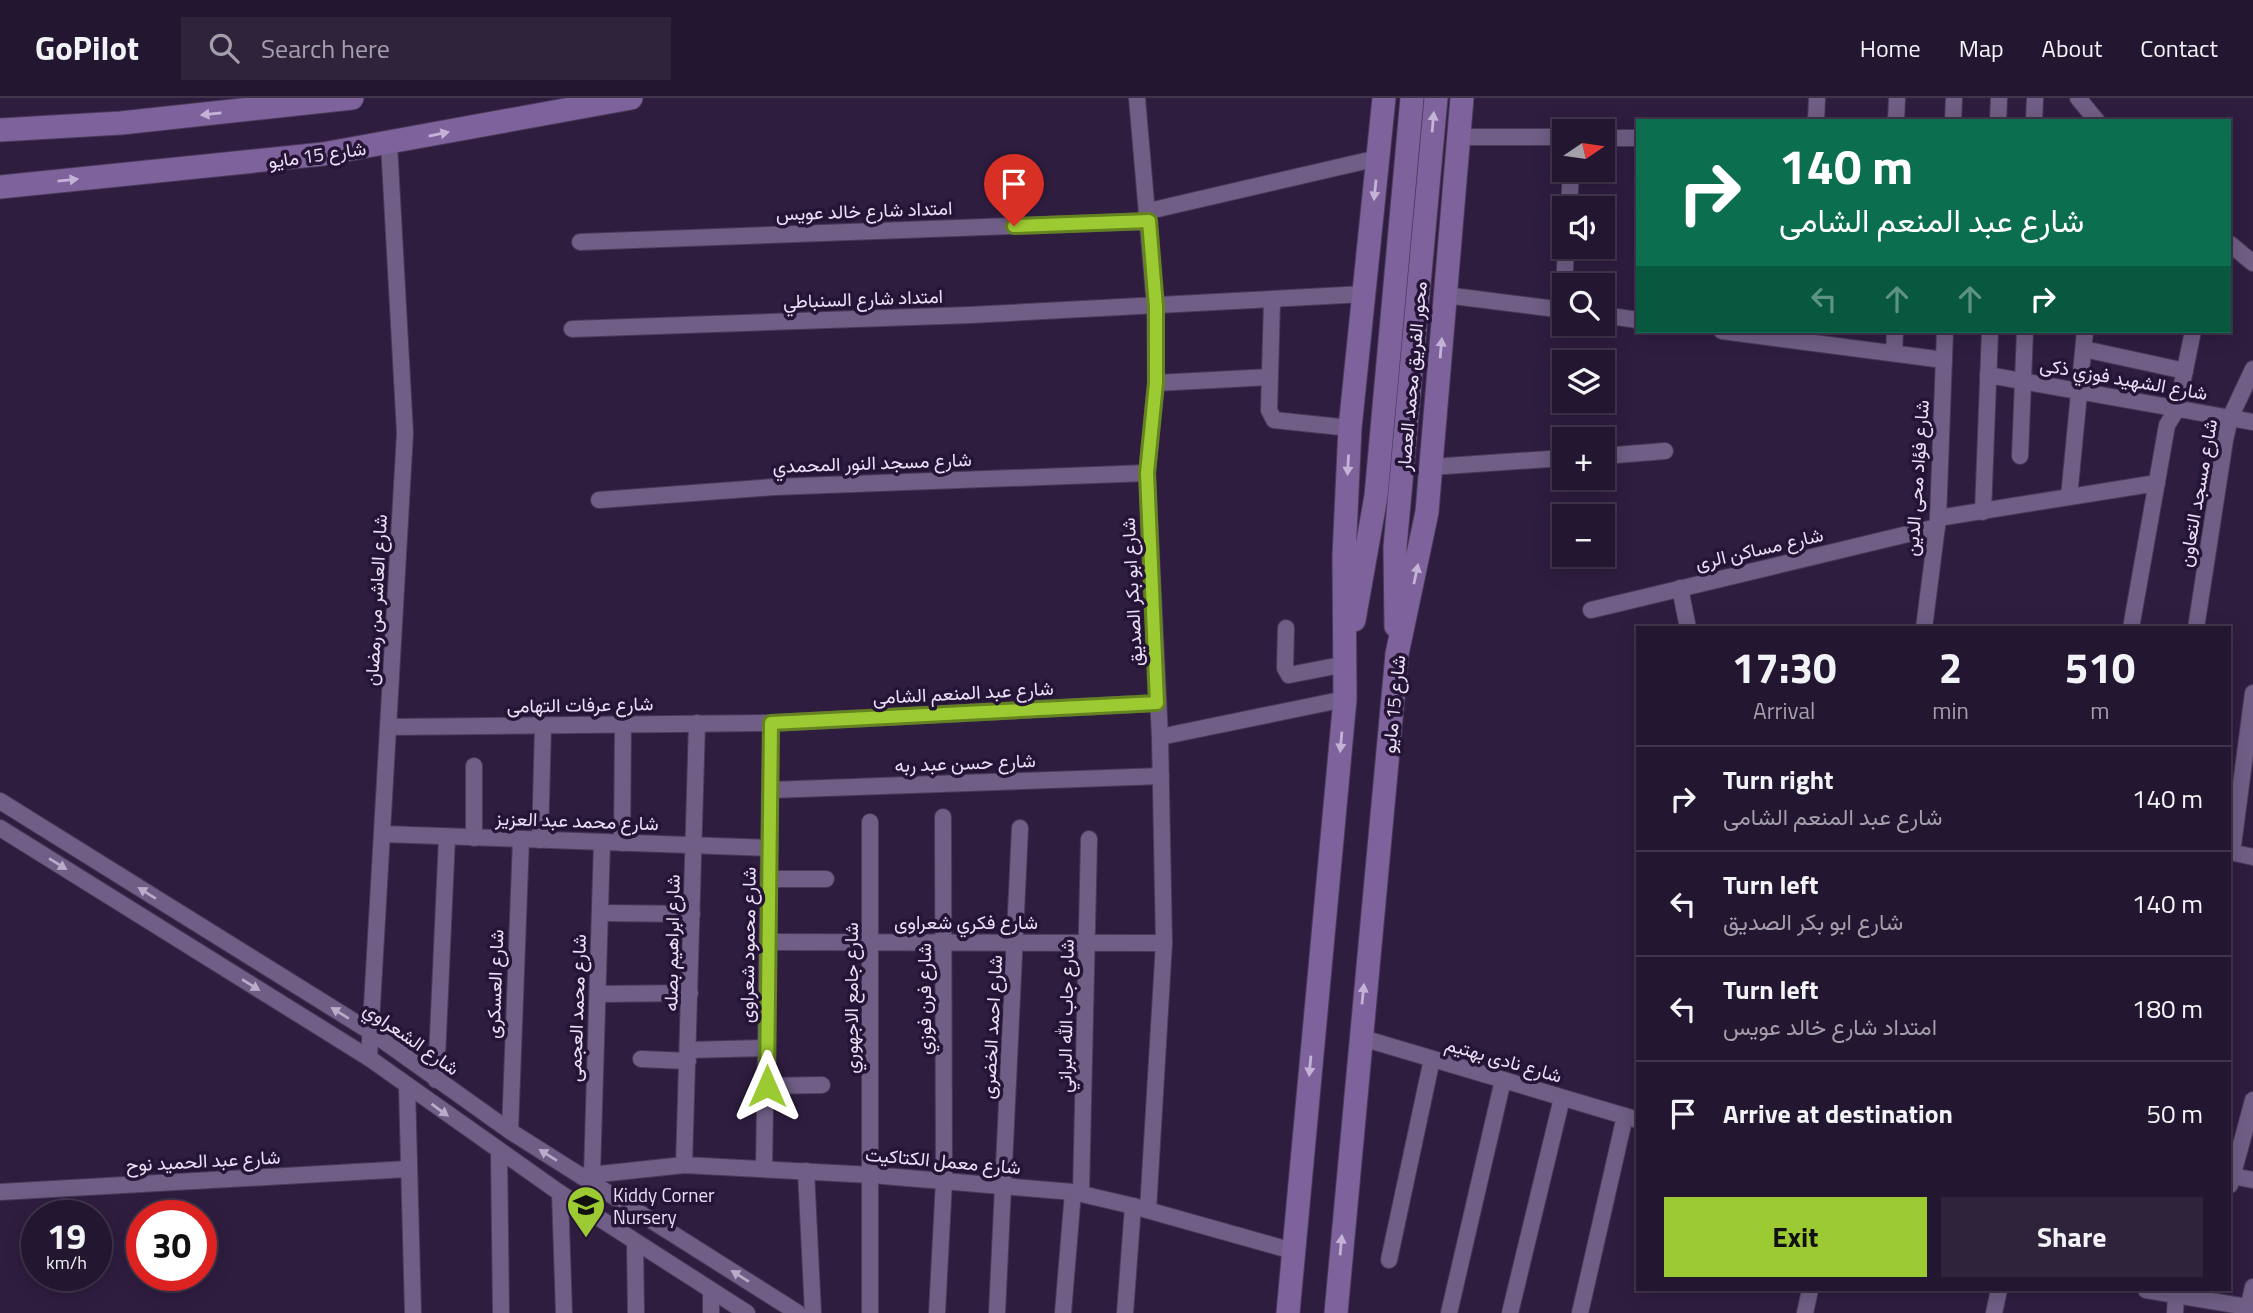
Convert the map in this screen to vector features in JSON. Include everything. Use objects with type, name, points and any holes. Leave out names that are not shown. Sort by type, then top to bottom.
[{"type":"main road","points":[[0,130],[121,123],[352,98]]},
{"type":"main road","name":"شارع 15 مايو","points":[[0,187],[263,163],[389,144],[631,98]]},
{"type":"main road","points":[[1288,1313],[1345,699],[1344,556],[1350,428],[1384,98]]},
{"type":"main road","name":"محور الفريق محمد العصار","points":[[1346,656],[1365,572],[1376,496],[1412,98]]},
{"type":"main road","name":"محور الفريق محمد العصار","points":[[1397,654],[1395,547],[1436,98]]},
{"type":"main road","name":"شارع 15 مايو","points":[[1339,1312],[1359,1037],[1397,654],[1423,542],[1462,98]]},
{"type":"street","name":"شارع ابو بكر الصديق","points":[[1125,1313],[1141,1208],[1164,943],[1160,737],[1147,473],[1156,383],[1156,307],[1137,98]]},
{"type":"street","points":[[1816,98],[1816,119]]},
{"type":"street","points":[[1896,98],[1896,119]]},
{"type":"street","points":[[1953,119],[1954,98]]},
{"type":"street","points":[[1998,98],[1998,119]]},
{"type":"street","points":[[2034,119],[2035,98]]},
{"type":"street","points":[[2078,98],[2095,119]]},
{"type":"street","points":[[1459,136],[1552,137]]},
{"type":"street","points":[[1615,138],[1636,138]]},
{"type":"street","name":"شارع العاشر من رمضان","points":[[369,1058],[405,433],[389,144]]},
{"type":"street","name":"امتداد شارع خالد عويس","points":[[580,242],[1149,216],[1378,158]]},
{"type":"street","points":[[2231,245],[2253,263]]},
{"type":"street","name":"امتداد شارع السنباطي","points":[[572,329],[1156,307],[1364,294]]},
{"type":"street","points":[[1445,295],[1552,308]]},
{"type":"street","points":[[1272,301],[1269,410],[1274,421],[1350,428]]},
{"type":"street","points":[[1615,317],[1636,320]]},
{"type":"street","points":[[1758,333],[1846,339],[1894,353],[1944,360]]},
{"type":"street","points":[[1894,353],[1895,333]]},
{"type":"street","name":"شارع فؤاد محى الدين","points":[[1924,626],[1937,523],[1945,333]]},
{"type":"street","points":[[1983,512],[1990,333]]},
{"type":"street","points":[[2020,456],[2025,333]]},
{"type":"street","points":[[2069,497],[2085,333]]},
{"type":"street","points":[[2131,626],[2167,425],[2178,409],[2193,333]]},
{"type":"street","points":[[2084,349],[2185,371]]},
{"type":"street","name":"شارع مسجد التعاون","points":[[2196,626],[2213,503],[2230,418],[2253,369]]},
{"type":"street","name":"شارع الشهيد فوزي ذكى","points":[[1988,375],[2253,422]]},
{"type":"street","points":[[1156,383],[1270,377]]},
{"type":"street","points":[[1615,455],[1665,451]]},
{"type":"street","points":[[1431,467],[1552,459]]},
{"type":"street","name":"شارع مسجد النور المحمدي","points":[[599,500],[774,487],[1147,473]]},
{"type":"street","name":"شارع مساكن الرى","points":[[1591,610],[1983,512],[2157,482]]},
{"type":"street","points":[[1680,588],[1688,626]]},
{"type":"street","points":[[1286,628],[1285,668],[1289,675],[1346,656]]},
{"type":"street","points":[[2253,693],[2231,852],[2253,857]]},
{"type":"street","points":[[1160,737],[1345,699]]},
{"type":"street","name":"شارع عبد المنعم الشامى","points":[[771,723],[1157,703]]},
{"type":"street","name":"شارع ابراهيم بصله","points":[[684,1165],[697,723]]},
{"type":"street","name":"شارع عرفات التهامى","points":[[389,727],[771,723]]},
{"type":"street","name":"شارع محمود شعراوى","points":[[764,1168],[771,723]]},
{"type":"street","points":[[622,843],[623,725]]},
{"type":"street","points":[[540,840],[543,726]]},
{"type":"street","points":[[474,766],[474,838]]},
{"type":"street","name":"شارع حسن عبد ربه","points":[[770,790],[1161,776]]},
{"type":"street","name":"شارع الشعراوي","points":[[0,801],[371,1032],[510,1131],[587,1175],[798,1313]]},
{"type":"street","name":"شارع فرن فوزي","points":[[937,1313],[944,1181],[943,817]]},
{"type":"street","name":"شارع جامع الاجهوري","points":[[870,822],[870,1313]]},
{"type":"street","points":[[0,828],[369,1058],[499,1152],[747,1313]]},
{"type":"street","name":"شارع احمد الخضرى","points":[[997,1313],[1017,942],[1020,828]]},
{"type":"street","name":"شارع محمد عبد العزيز","points":[[383,834],[770,848]]},
{"type":"street","points":[[436,1080],[447,837]]},
{"type":"street","name":"شارع العسكرى","points":[[510,1131],[521,839]]},
{"type":"street","name":"شارع جاب الله البراني","points":[[1063,1313],[1077,1193],[1088,942],[1089,839]]},
{"type":"street","name":"شارع محمد العجمى","points":[[587,1175],[598,994],[602,842]]},
{"type":"street","points":[[769,879],[825,879]]},
{"type":"street","points":[[600,912],[692,914]]},
{"type":"street","name":"شارع فكري شعراوى","points":[[768,942],[1164,943]]},
{"type":"street","points":[[598,994],[690,993]]},
{"type":"street","name":"شارع نادى بهتيم","points":[[1359,1037],[1631,1118]]},
{"type":"street","points":[[641,1059],[767,1048]]},
{"type":"street","points":[[1389,1260],[1432,1059]]},
{"type":"street","points":[[1448,1313],[1503,1080]]},
{"type":"street","points":[[767,1086],[822,1085]]},
{"type":"street","points":[[407,1087],[413,1313]]},
{"type":"street","points":[[1510,1313],[1562,1098]]},
{"type":"street","points":[[2253,1101],[2250,1121],[2231,1181],[2253,1180]]},
{"type":"street","points":[[1580,1313],[1631,1118]]},
{"type":"street","points":[[499,1152],[501,1313]]},
{"type":"street","name":"شارع معمل الكتاكيت","points":[[587,1175],[684,1165],[872,1175],[1077,1193],[1141,1208],[1293,1251]]},
{"type":"street","name":"شارع عبد الحميد نوح","points":[[0,1192],[408,1169]]},
{"type":"street","points":[[806,1171],[813,1313]]},
{"type":"street","points":[[560,1193],[564,1313]]},
{"type":"street","points":[[635,1241],[636,1313]]},
{"type":"street","points":[[2152,1291],[2176,1295],[2199,1294],[2249,1309],[2253,1287]]},
{"type":"street","points":[[710,1290],[711,1313]]},
{"type":"street","points":[[1805,1313],[1810,1291]]},
{"type":"street","points":[[1994,1313],[1999,1291]]},
{"type":"street","points":[[2175,1313],[2176,1295]]},
{"type":"place","name":"Kiddy Corner Nursery","points":[[586,1239]]},
{"type":"route","points":[[767,1086],[771,723],[1157,703],[1147,473],[1156,383],[1156,307],[1149,221],[1014,226]]}]
